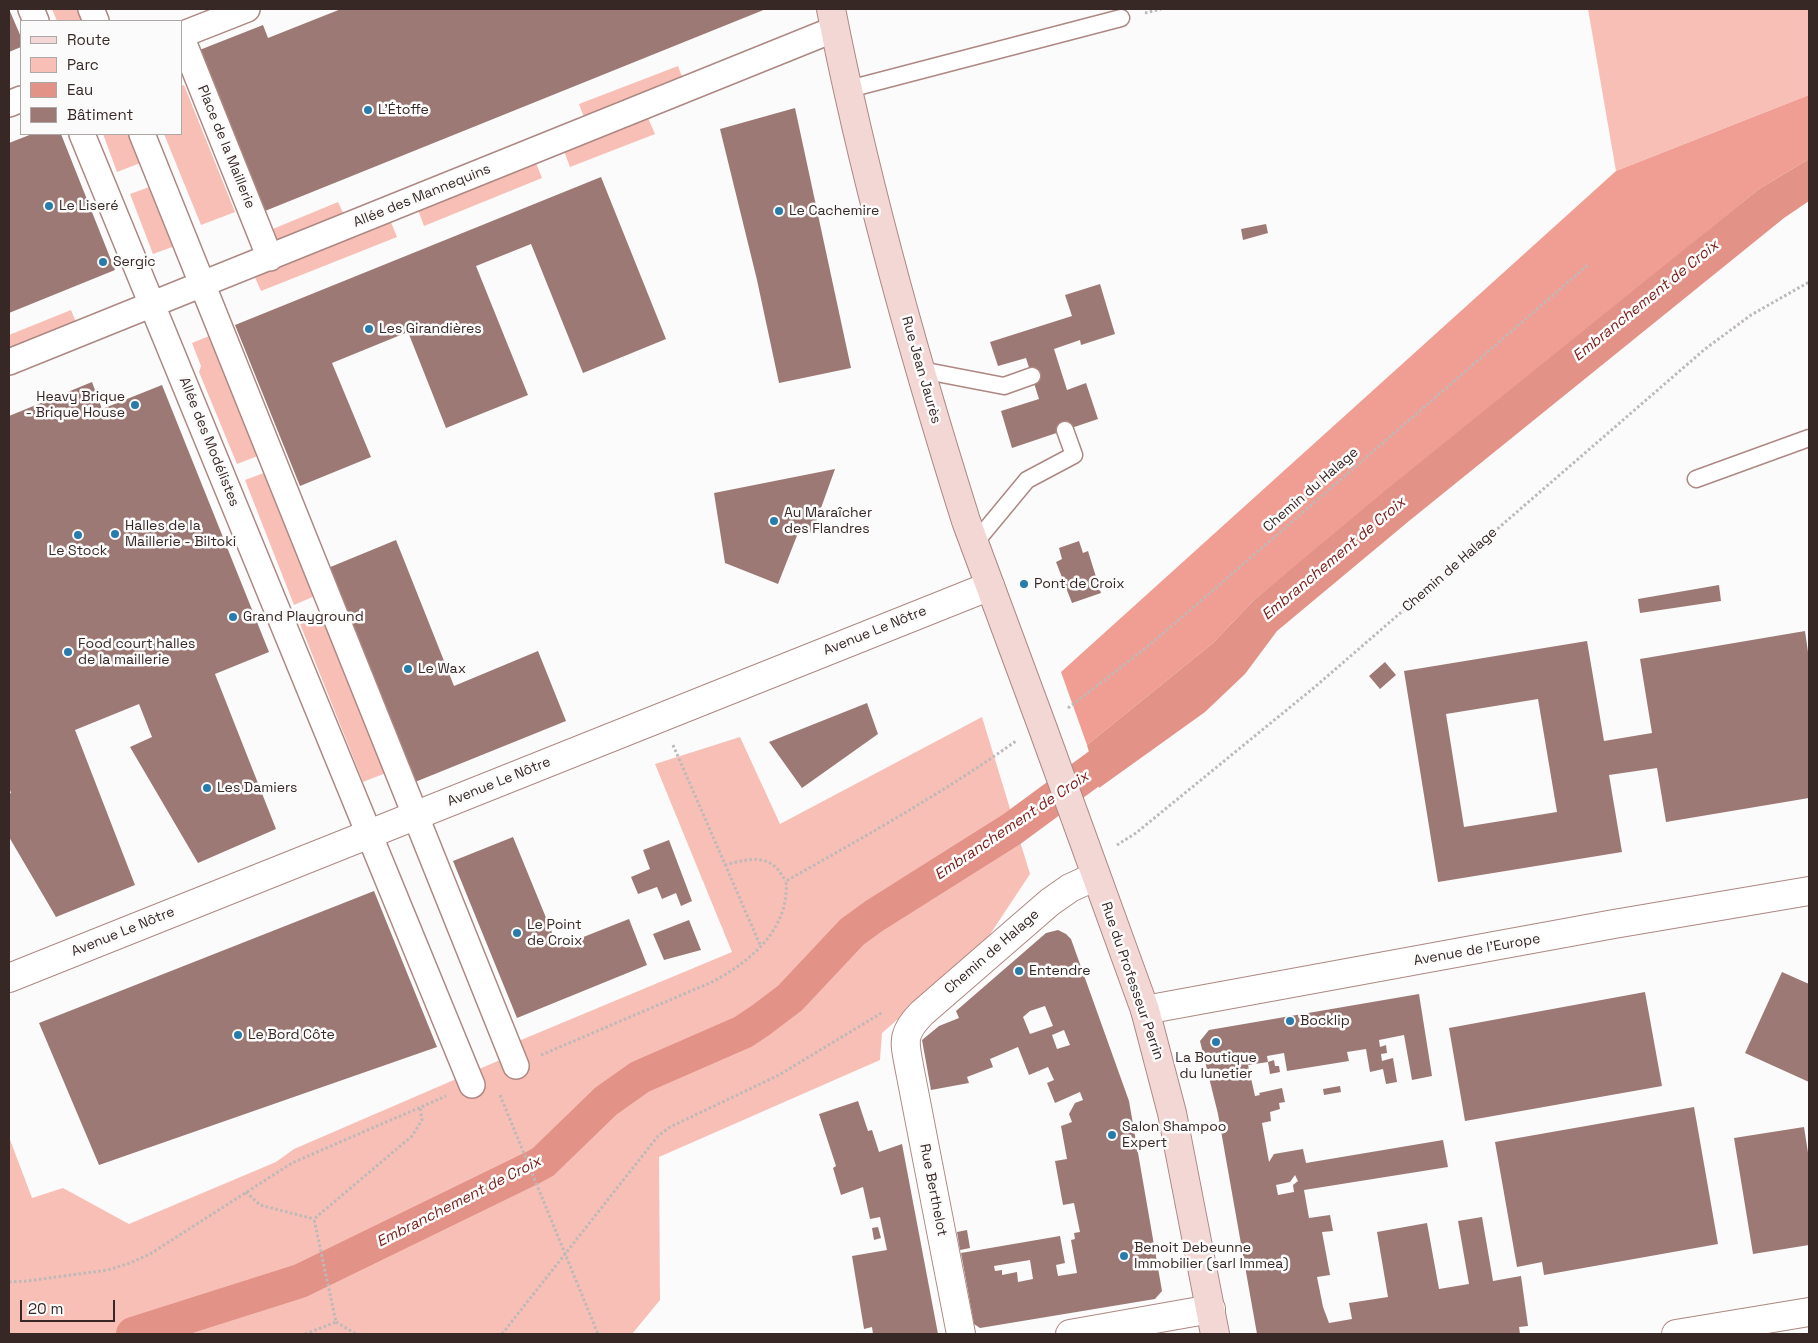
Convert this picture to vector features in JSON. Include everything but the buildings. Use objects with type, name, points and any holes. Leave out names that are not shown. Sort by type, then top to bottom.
[{"type":"main road","name":"Rue Jean Jaurès","points":[[833,19],[880,219],[955,488],[1041,723]]},
{"type":"main road","name":"Rue du Professeur Perrin","points":[[1041,723],[1145,1010],[1172,1113],[1213,1322]]},
{"type":"street","points":[[182,36],[247,9]]},
{"type":"street","name":"Allée des Mannequins","points":[[9,362],[270,258],[833,19]]},
{"type":"street","name":"Place de la Maillerie","points":[[182,38],[270,258]]},
{"type":"street","name":"Allée des Modélistes","points":[[82,135],[472,1085]]},
{"type":"street","points":[[142,135],[516,1066]]},
{"type":"street","name":"Avenue Le Nôtre","points":[[9,978],[990,586]]},
{"type":"street","name":"Chemin de Halage","points":[[905,1045],[909,1028],[922,1013],[1050,902],[1093,868]]},
{"type":"street","name":"Avenue de l'Europe","points":[[1145,1010],[1614,924],[1809,891]]},
{"type":"street","name":"Rue Berthelot","points":[[905,1045],[961,1334]]},
{"type":"street","points":[[1676,1334],[1809,1312]]},
{"type":"street","points":[[1070,1334],[1213,1322]]},
{"type":"lane","points":[[849,89],[1121,18]]},
{"type":"lane","points":[[921,370],[1004,386],[1032,376]]},
{"type":"lane","points":[[974,544],[1027,480],[1074,455],[1065,430]]},
{"type":"lane","points":[[1696,479],[1809,438]]},
{"type":"path","name":"Chemin du Halage","points":[[786,881],[972,773],[1041,723],[1075,703],[1147,647],[1589,264]]},
{"type":"path","name":"Chemin de Halage","points":[[1093,868],[1308,692],[1723,334],[1771,302],[1809,282]]},
{"type":"path","points":[[661,717],[761,947]]},
{"type":"path","points":[[516,1066],[712,982],[744,962],[761,947],[778,924],[785,907],[786,881],[772,863],[759,860],[740,860],[725,865]]},
{"type":"path","points":[[502,1334],[658,1136],[670,1128],[779,1075],[891,1008]]},
{"type":"path","points":[[9,1282],[27,1282],[108,1270],[130,1263],[150,1254],[292,1163],[492,1076],[598,1334]]},
{"type":"path","points":[[314,1219],[412,1136],[422,1120],[420,1107]]},
{"type":"path","points":[[246,1192],[260,1205],[314,1219]]},
{"type":"path","points":[[314,1219],[336,1322],[356,1334]]},
{"type":"path","points":[[305,1334],[336,1322]]},
{"type":"green space","points":[[52,9],[83,9],[87,18],[81,20],[57,20]]},
{"type":"green space","points":[[1588,9],[1809,9],[1809,95],[1616,171]]},
{"type":"green space","points":[[678,66],[684,82],[585,120],[579,104]]},
{"type":"green space","points":[[184,85],[235,212],[201,225],[164,135],[182,135],[182,86]]},
{"type":"green space","points":[[648,118],[655,134],[570,167],[564,151]]},
{"type":"green space","points":[[103,135],[132,135],[143,162],[117,172]]},
{"type":"green space","points":[[536,163],[542,178],[424,226],[418,210]]},
{"type":"green space","points":[[152,186],[175,246],[153,254],[130,194]]},
{"type":"green space","points":[[338,202],[345,217],[275,247],[268,231]]},
{"type":"green space","points":[[390,220],[397,237],[261,291],[254,275]]},
{"type":"green space","points":[[71,310],[78,327],[9,354],[9,335]]},
{"type":"green space","points":[[214,334],[263,454],[237,464],[199,372],[201,366],[192,343]]},
{"type":"green space","points":[[269,471],[317,595],[294,605],[245,480]]},
{"type":"green space","points":[[328,613],[391,771],[363,782],[300,624]]},
{"type":"green space","points":[[982,717],[1030,874],[983,945],[882,1033],[880,1060],[659,1157],[660,1300],[632,1334],[9,1334],[9,1137],[32,1198],[63,1188],[129,1224],[276,1162],[294,1149],[514,1054],[521,1040],[732,952],[655,764],[740,737],[780,824]]},
{"type":"shaded area","points":[[1809,95],[1809,159],[1759,189],[1254,600],[1213,643],[1087,745],[1061,672],[1616,171]]},
{"type":"water","points":[[1809,159],[1809,201],[1784,218],[1409,521],[1277,631],[1245,674],[1205,712],[1099,788],[1087,745],[1213,643],[1254,600],[1386,490],[1759,189]]},
{"type":"waterway","name":"Embranchement de Croix","points":[[133,1334],[300,1281],[543,1162],[606,1101],[640,1077],[743,1032],[761,1020],[790,998],[852,932],[874,916],[1012,829],[1129,743]]},
{"type":"place","name":"L’Étoffe","points":[[368,110]]},
{"type":"place","name":"Le Liseré","points":[[49,206]]},
{"type":"place","name":"Le Cachemire","points":[[779,211]]},
{"type":"place","name":"Sergic","points":[[103,262]]},
{"type":"place","name":"Les Girandières","points":[[369,329]]},
{"type":"place","name":"Heavy Brique - Brique House","points":[[135,405]]},
{"type":"place","name":"Au Maraîcher des Flandres","points":[[774,521]]},
{"type":"place","name":"Halles de la Maillerie - Biltoki","points":[[115,534]]},
{"type":"place","name":"Le Stock","points":[[78,535]]},
{"type":"place","name":"Pont de Croix","points":[[1024,584]]},
{"type":"place","name":"Grand Playground","points":[[233,617]]},
{"type":"place","name":"Food court halles de la maillerie","points":[[68,652]]},
{"type":"place","name":"Le Wax","points":[[408,669]]},
{"type":"place","name":"Les Damiers","points":[[207,788]]},
{"type":"place","name":"Le Point de Croix","points":[[517,933]]},
{"type":"place","name":"Entendre","points":[[1019,971]]},
{"type":"place","name":"Bocklip","points":[[1290,1021]]},
{"type":"place","name":"Le Bord Côte","points":[[238,1035]]},
{"type":"place","name":"La Boutique du lunetier","points":[[1216,1042]]},
{"type":"place","name":"Salon Shampoo Expert","points":[[1112,1135]]},
{"type":"place","name":"Benoit Debeunne Immobilier (sarl Immea)","points":[[1124,1256]]}]
